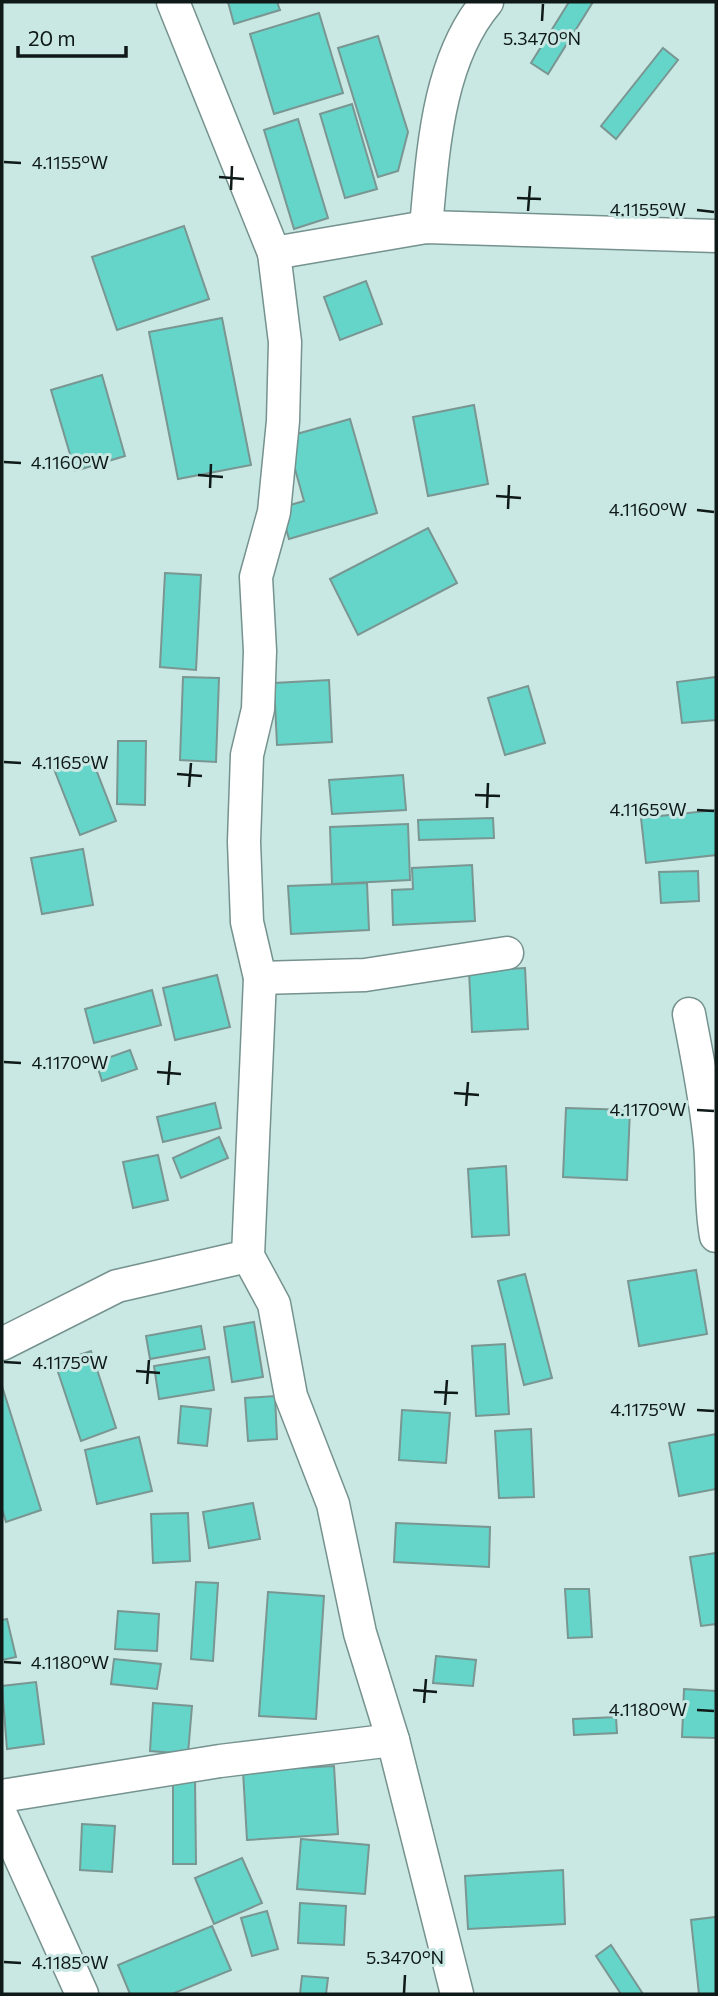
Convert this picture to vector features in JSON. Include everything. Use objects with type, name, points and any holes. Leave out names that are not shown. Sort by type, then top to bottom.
[{"type":"street","points":[[173,2],[274,253],[285,342],[283,421],[274,512],[256,577],[260,651],[258,709],[247,755],[244,842],[247,922],[260,978],[248,1256],[274,1304],[290,1396],[333,1504],[360,1633],[393,1740],[457,1994]]},
{"type":"street","points":[[426,227],[433,161],[452,65],[477,13],[486,2]]},
{"type":"street","points":[[274,253],[426,227],[716,236]]},
{"type":"street","points":[[260,978],[365,975],[507,953]]},
{"type":"street","points":[[689,1014],[706,1101],[711,1148],[710,1202],[716,1236]]},
{"type":"street","points":[[2,1344],[117,1286],[248,1256]]},
{"type":"street","points":[[2,1796],[220,1761],[393,1740]]},
{"type":"street","points":[[2,1817],[82,1994]]},
{"type":"building","points":[[228,2],[277,2],[280,10],[234,24]]},
{"type":"building","points":[[569,2],[593,2],[548,74],[531,63]]},
{"type":"building","points":[[319,13],[343,93],[274,114],[250,34]]},
{"type":"building","points":[[378,36],[408,132],[398,171],[378,177],[338,48]]},
{"type":"building","points":[[663,48],[678,60],[616,139],[601,126]]},
{"type":"building","points":[[352,104],[377,189],[345,198],[320,114]]},
{"type":"building","points":[[298,119],[328,218],[294,229],[264,130]]},
{"type":"building","points":[[184,226],[209,299],[117,330],[92,257]]},
{"type":"building","points":[[366,281],[382,324],[340,340],[324,297]]},
{"type":"building","points":[[222,318],[251,465],[178,479],[149,332]]},
{"type":"building","points":[[102,375],[125,456],[75,471],[51,390]]},
{"type":"building","points":[[474,405],[488,484],[428,496],[413,417]]},
{"type":"building","points":[[350,419],[377,513],[289,539],[280,508],[304,501],[286,437]]},
{"type":"building","points":[[428,528],[457,583],[358,635],[330,579]]},
{"type":"building","points":[[165,573],[201,575],[196,670],[160,667]]},
{"type":"building","points":[[183,677],[219,678],[216,762],[180,760]]},
{"type":"building","points":[[716,677],[716,720],[682,723],[677,682]]},
{"type":"building","points":[[329,680],[332,742],[277,745],[274,683]]},
{"type":"building","points":[[528,686],[545,743],[505,755],[488,698]]},
{"type":"building","points":[[118,741],[146,741],[145,805],[117,804]]},
{"type":"building","points":[[90,754],[116,821],[80,835],[54,769]]},
{"type":"building","points":[[403,775],[406,810],[332,814],[329,780]]},
{"type":"building","points":[[716,810],[716,855],[646,863],[641,818]]},
{"type":"building","points":[[493,818],[494,838],[419,840],[418,820]]},
{"type":"building","points":[[408,824],[410,880],[332,884],[330,827]]},
{"type":"building","points":[[83,849],[93,905],[42,914],[31,858]]},
{"type":"building","points":[[472,865],[475,921],[393,925],[392,890],[413,889],[412,868]]},
{"type":"building","points":[[698,871],[699,901],[661,903],[659,872]]},
{"type":"building","points":[[367,883],[369,930],[291,934],[288,886]]},
{"type":"building","points":[[525,968],[528,1029],[472,1032],[469,971]]},
{"type":"building","points":[[217,975],[230,1027],[175,1040],[163,988]]},
{"type":"building","points":[[152,990],[161,1025],[94,1043],[85,1009]]},
{"type":"building","points":[[130,1050],[137,1069],[102,1081],[96,1062]]},
{"type":"building","points":[[215,1103],[221,1128],[163,1142],[157,1117]]},
{"type":"building","points":[[566,1108],[630,1110],[627,1180],[563,1177]]},
{"type":"building","points":[[219,1137],[228,1158],[181,1178],[173,1158]]},
{"type":"building","points":[[158,1155],[168,1200],[133,1208],[123,1162]]},
{"type":"building","points":[[506,1166],[509,1235],[472,1237],[468,1169]]},
{"type":"building","points":[[696,1270],[707,1334],[639,1346],[628,1281]]},
{"type":"building","points":[[525,1274],[552,1378],[524,1385],[498,1281]]},
{"type":"building","points":[[254,1322],[263,1377],[232,1382],[224,1327]]},
{"type":"building","points":[[201,1326],[205,1349],[150,1359],[146,1336]]},
{"type":"building","points":[[505,1344],[509,1414],[476,1416],[472,1346]]},
{"type":"building","points":[[91,1351],[116,1428],[81,1441],[55,1363]]},
{"type":"building","points":[[209,1357],[214,1390],[159,1399],[154,1366]]},
{"type":"building","points":[[2,1386],[41,1510],[6,1522],[2,1509]]},
{"type":"building","points":[[275,1396],[277,1439],[248,1441],[245,1398]]},
{"type":"building","points":[[181,1406],[211,1409],[207,1446],[178,1443]]},
{"type":"building","points":[[402,1410],[450,1413],[446,1463],[399,1460]]},
{"type":"building","points":[[531,1429],[534,1497],[499,1498],[495,1431]]},
{"type":"building","points":[[716,1434],[716,1489],[679,1496],[669,1443]]},
{"type":"building","points":[[139,1437],[152,1491],[97,1504],[85,1450]]},
{"type":"building","points":[[253,1503],[260,1539],[209,1548],[203,1512]]},
{"type":"building","points":[[188,1513],[190,1561],[153,1563],[151,1514]]},
{"type":"building","points":[[396,1523],[490,1527],[489,1567],[394,1562]]},
{"type":"building","points":[[716,1553],[716,1624],[701,1626],[690,1557]]},
{"type":"building","points":[[196,1582],[218,1583],[213,1661],[191,1659]]},
{"type":"building","points":[[565,1589],[589,1589],[592,1637],[568,1638]]},
{"type":"building","points":[[268,1592],[324,1596],[316,1719],[259,1716]]},
{"type":"building","points":[[118,1611],[159,1614],[157,1651],[115,1649]]},
{"type":"building","points":[[7,1619],[16,1657],[2,1660],[2,1620]]},
{"type":"building","points":[[436,1656],[476,1660],[473,1686],[433,1683]]},
{"type":"building","points":[[114,1659],[161,1664],[157,1689],[111,1684]]},
{"type":"building","points":[[36,1682],[44,1744],[7,1749],[2,1686]]},
{"type":"building","points":[[684,1689],[716,1691],[716,1738],[682,1737]]},
{"type":"building","points":[[153,1703],[192,1706],[188,1754],[150,1751]]},
{"type":"building","points":[[616,1717],[617,1733],[574,1735],[573,1719]]},
{"type":"building","points":[[334,1766],[338,1834],[247,1840],[243,1771]]},
{"type":"building","points":[[173,1779],[195,1779],[196,1864],[173,1864]]},
{"type":"building","points":[[82,1824],[115,1826],[112,1872],[80,1870]]},
{"type":"building","points":[[301,1839],[369,1845],[365,1894],[297,1889]]},
{"type":"building","points":[[242,1858],[262,1903],[214,1924],[195,1878]]},
{"type":"building","points":[[563,1870],[565,1924],[468,1929],[465,1876]]},
{"type":"building","points":[[300,1903],[346,1906],[344,1945],[298,1943]]},
{"type":"building","points":[[267,1911],[278,1949],[252,1956],[241,1918]]},
{"type":"building","points":[[716,1917],[716,1994],[699,1994],[691,1920]]},
{"type":"building","points":[[212,1926],[231,1970],[172,1994],[130,1994],[118,1965]]},
{"type":"building","points":[[611,1945],[643,1994],[621,1994],[596,1956]]},
{"type":"building","points":[[302,1976],[328,1978],[326,1994],[300,1994]]}]
